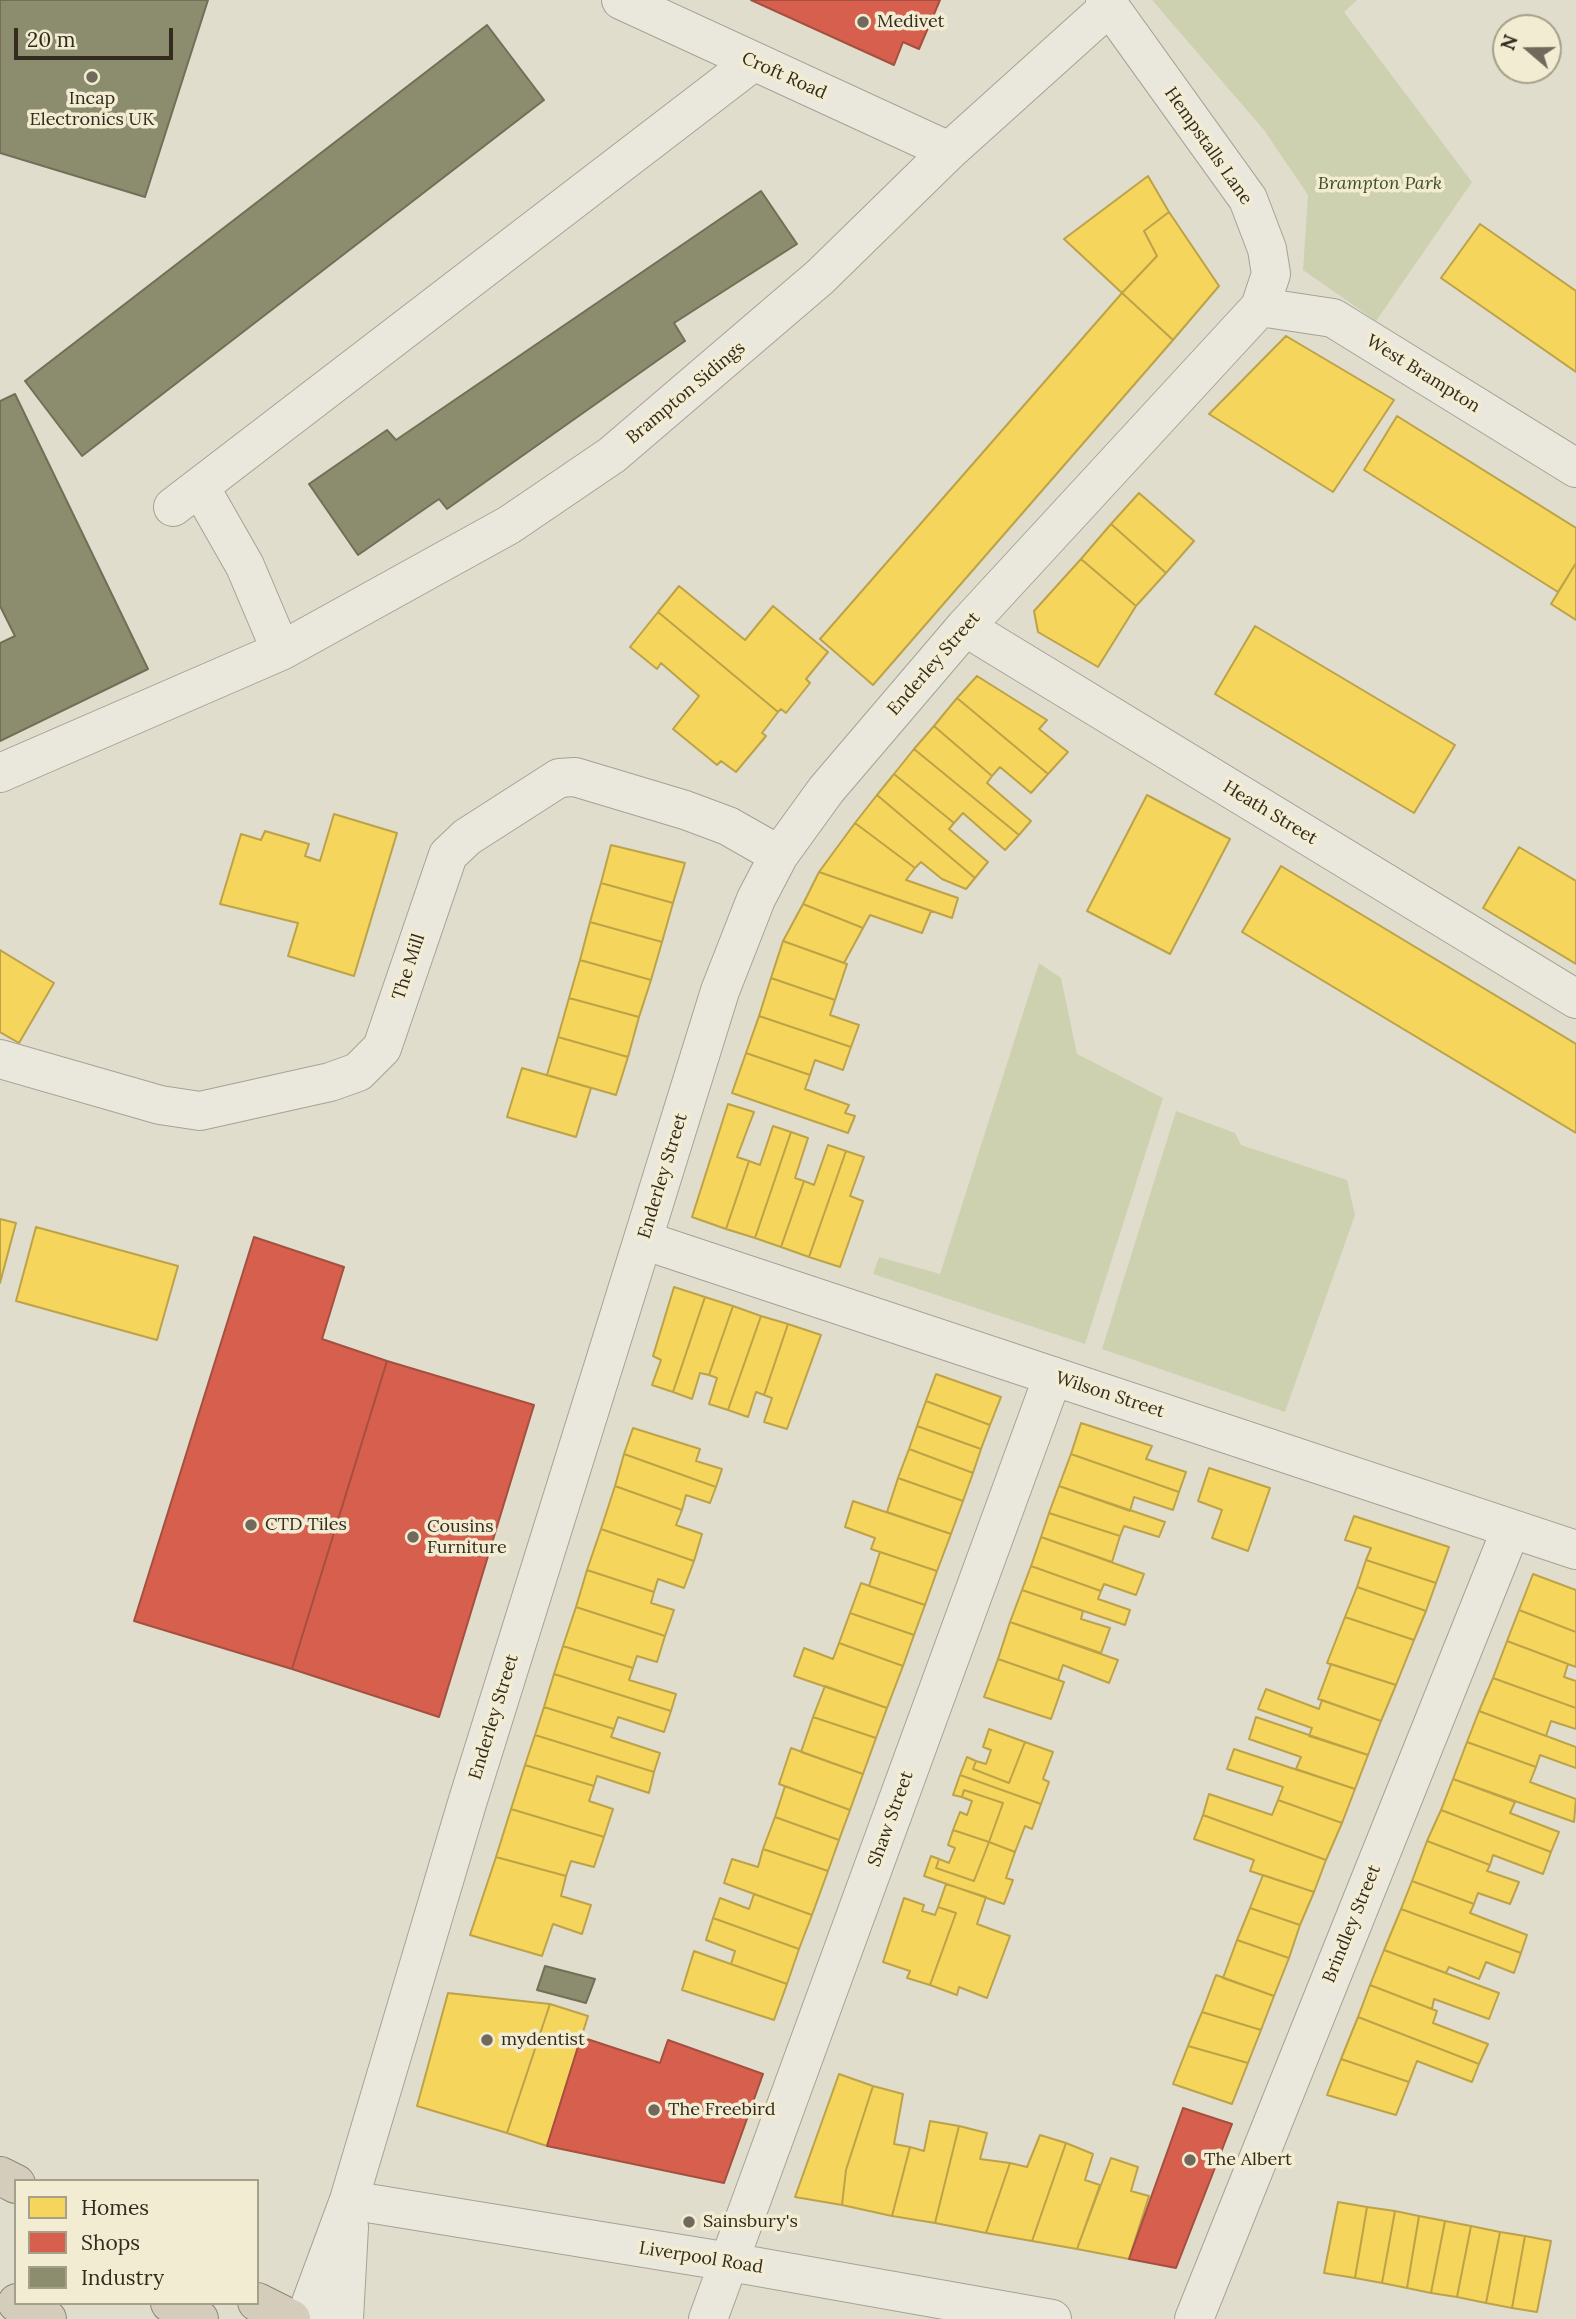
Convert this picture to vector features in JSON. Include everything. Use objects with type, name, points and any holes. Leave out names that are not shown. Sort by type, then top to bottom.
[{"type":"highway","points":[[259,2303],[291,2319]]},
{"type":"highway","points":[[20,2305],[47,2319]]},
{"type":"highway","points":[[174,2305],[199,2319]]},
{"type":"street","name":"Croft Road","points":[[621,0],[949,151]]},
{"type":"street","name":"Brampton Sidings","points":[[0,773],[281,651],[509,525],[611,455],[810,285],[1108,3]]},
{"type":"street","name":"Hempstalls Lane","points":[[1108,3],[1248,199],[1267,249],[1271,274],[1260,307]]},
{"type":"street","points":[[281,651],[245,566],[187,497],[753,62]]},
{"type":"street","name":"West Brampton","points":[[1260,307],[1333,318],[1576,468]]},
{"type":"street","name":"Enderley Street","points":[[305,2319],[349,2200],[468,1800],[720,992],[756,899],[779,855],[826,790],[965,627],[1260,307]]},
{"type":"street","name":"Heath Street","points":[[965,627],[1576,999]]},
{"type":"street","name":"The Mill","points":[[0,1059],[160,1105],[200,1111],[330,1082],[358,1072],[382,1048],[448,855],[467,837],[559,778],[575,778],[685,810],[728,826],[779,855]]},
{"type":"street","name":"Wilson Street","points":[[643,1240],[1576,1550]]},
{"type":"street","name":"Shaw Street","points":[[708,2319],[1052,1376]]},
{"type":"street","name":"Brindley Street","points":[[1194,2319],[1511,1529]]},
{"type":"street","name":"Enderley Street","points":[[344,2319],[349,2200]]},
{"type":"street","name":"Liverpool Road","points":[[349,2200],[730,2262],[1052,2319]]},
{"type":"green space","name":"Brampton Park","points":[[1152,0],[1357,0],[1344,12],[1472,182],[1376,321],[1303,270],[1308,195],[1264,130]]},
{"type":"green space","points":[[1039,963],[1061,978],[1077,1054],[1163,1098],[1085,1344],[873,1274],[879,1257],[940,1274]]},
{"type":"green space","points":[[1176,1111],[1235,1133],[1241,1145],[1347,1180],[1355,1215],[1285,1412],[1102,1349]]},
{"type":"building: Homes","points":[[1148,176],[1169,212],[1144,231],[1157,256],[1122,293],[1064,239]]},
{"type":"building: Homes","points":[[1169,212],[1219,286],[1173,340],[1122,293],[1157,256],[1144,231]]},
{"type":"building: Homes","points":[[1480,224],[1576,291],[1576,372],[1441,278]]},
{"type":"building: Homes","points":[[1122,293],[1173,340],[873,685],[820,639]]},
{"type":"building: Homes","points":[[1286,336],[1394,400],[1333,492],[1209,414]]},
{"type":"building: Homes","points":[[1397,416],[1576,528],[1576,563],[1558,592],[1364,470]]},
{"type":"building: Homes","points":[[1139,493],[1194,541],[1166,573],[1111,524]]},
{"type":"building: Homes","points":[[1111,524],[1166,573],[1136,606],[1081,559]]},
{"type":"building: Homes","points":[[1081,559],[1136,606],[1098,667],[1038,632],[1034,611]]},
{"type":"building: Homes","points":[[1576,563],[1576,620],[1551,604]]},
{"type":"building: Homes","points":[[679,586],[745,640],[773,606],[828,652],[806,679],[810,683],[786,713],[781,709],[778,712],[658,612]]},
{"type":"building: Homes","points":[[658,612],[778,712],[762,733],[766,736],[736,772],[721,761],[717,765],[673,729],[699,696],[661,663],[657,669],[630,647]]},
{"type":"building: Homes","points":[[1255,626],[1455,745],[1414,813],[1215,694]]},
{"type":"building: Homes","points":[[977,676],[1047,720],[1039,729],[1068,752],[1048,774],[957,698]]},
{"type":"building: Homes","points":[[957,698],[1048,774],[1031,793],[1000,767],[992,776],[934,726]]},
{"type":"building: Homes","points":[[934,726],[992,776],[987,783],[1031,821],[1019,835],[914,749]]},
{"type":"building: Homes","points":[[914,749],[1019,835],[1005,850],[963,813],[954,823],[894,774]]},
{"type":"building: Homes","points":[[894,774],[954,823],[949,829],[988,862],[975,878],[877,795]]},
{"type":"building: Homes","points":[[877,795],[975,878],[966,889],[942,879],[921,862],[915,868],[855,823]]},
{"type":"building: Homes","points":[[1147,795],[1230,839],[1170,954],[1087,911]]},
{"type":"building: Homes","points":[[334,814],[397,833],[354,976],[288,956],[298,923],[220,904],[241,834],[261,840],[265,831],[309,844],[305,856],[320,861]]},
{"type":"building: Homes","points":[[855,823],[915,868],[906,880],[958,898],[952,918],[819,872]]},
{"type":"building: Homes","points":[[611,845],[685,863],[673,903],[601,883]]},
{"type":"building: Homes","points":[[1519,847],[1576,881],[1576,964],[1483,908]]},
{"type":"building: Homes","points":[[1281,866],[1576,1044],[1576,1133],[1242,932]]},
{"type":"building: Homes","points":[[819,872],[931,911],[922,933],[870,915],[863,928],[803,904]]},
{"type":"building: Homes","points":[[601,883],[673,903],[662,942],[590,922]]},
{"type":"building: Homes","points":[[803,904],[863,928],[844,963],[783,941]]},
{"type":"building: Homes","points":[[590,922],[662,942],[651,980],[580,960]]},
{"type":"building: Homes","points":[[783,941],[847,964],[835,1000],[771,978]]},
{"type":"building: Homes","points":[[0,950],[54,983],[19,1043],[0,1032]]},
{"type":"building: Homes","points":[[580,960],[651,980],[639,1017],[569,998]]},
{"type":"building: Homes","points":[[771,978],[835,1000],[830,1015],[859,1025],[851,1047],[759,1016]]},
{"type":"building: Homes","points":[[569,998],[639,1017],[628,1057],[558,1037]]},
{"type":"building: Homes","points":[[759,1016],[851,1047],[843,1070],[815,1060],[810,1075],[746,1053]]},
{"type":"building: Homes","points":[[558,1037],[628,1057],[616,1095],[547,1075]]},
{"type":"building: Homes","points":[[746,1053],[810,1075],[805,1089],[849,1105],[845,1113],[855,1116],[848,1133],[732,1093]]},
{"type":"building: Homes","points":[[522,1068],[591,1088],[576,1137],[507,1117]]},
{"type":"building: Homes","points":[[728,1104],[754,1112],[737,1157],[749,1161],[726,1229],[692,1217]]},
{"type":"building: Homes","points":[[773,1126],[791,1132],[755,1238],[726,1229],[749,1161],[760,1165]]},
{"type":"building: Homes","points":[[791,1132],[808,1138],[795,1178],[804,1181],[781,1247],[755,1238]]},
{"type":"building: Homes","points":[[828,1145],[846,1151],[809,1257],[781,1247],[804,1181],[814,1185]]},
{"type":"building: Homes","points":[[846,1151],[864,1157],[850,1196],[863,1201],[840,1267],[809,1257]]},
{"type":"building: Homes","points":[[0,1219],[16,1223],[0,1283]]},
{"type":"building: Homes","points":[[36,1227],[178,1266],[157,1340],[16,1301]]},
{"type":"building: Homes","points":[[674,1287],[705,1297],[673,1392],[652,1385],[661,1360],[653,1356]]},
{"type":"building: Homes","points":[[705,1297],[733,1306],[709,1375],[700,1373],[692,1399],[673,1392]]},
{"type":"building: Homes","points":[[733,1306],[761,1316],[728,1410],[709,1404],[717,1378],[709,1375]]},
{"type":"building: Homes","points":[[761,1316],[788,1324],[764,1395],[756,1392],[748,1417],[728,1410]]},
{"type":"building: Homes","points":[[788,1324],[821,1335],[787,1429],[764,1422],[772,1398],[764,1395]]},
{"type":"building: Homes","points":[[936,1374],[1001,1397],[990,1425],[926,1401]]},
{"type":"building: Homes","points":[[926,1401],[990,1425],[981,1449],[917,1426]]},
{"type":"building: Homes","points":[[1081,1423],[1152,1446],[1146,1459],[1186,1472],[1179,1492],[1071,1454]]},
{"type":"building: Homes","points":[[917,1426],[981,1449],[973,1473],[909,1449]]},
{"type":"building: Homes","points":[[633,1428],[700,1449],[696,1461],[722,1469],[716,1487],[624,1454]]},
{"type":"building: Homes","points":[[909,1449],[973,1473],[963,1501],[898,1478]]},
{"type":"building: Homes","points":[[624,1454],[716,1487],[710,1503],[686,1495],[682,1510],[615,1486]]},
{"type":"building: Homes","points":[[1071,1454],[1179,1492],[1173,1510],[1134,1497],[1130,1511],[1059,1486]]},
{"type":"building: Homes","points":[[1209,1468],[1270,1488],[1248,1551],[1212,1538],[1222,1510],[1198,1501]]},
{"type":"building: Homes","points":[[898,1478],[963,1501],[951,1534],[887,1512]]},
{"type":"building: Homes","points":[[615,1486],[682,1510],[676,1525],[702,1534],[694,1561],[601,1529]]},
{"type":"building: Homes","points":[[1059,1486],[1165,1522],[1159,1537],[1124,1526],[1120,1536],[1049,1513]]},
{"type":"building: Homes","points":[[853,1501],[951,1534],[937,1571],[871,1549],[875,1538],[845,1527]]},
{"type":"building: Homes","points":[[1049,1513],[1120,1536],[1112,1562],[1041,1537]]},
{"type":"building: Homes","points":[[1354,1516],[1449,1547],[1436,1583],[1366,1560],[1371,1548],[1345,1540]]},
{"type":"building: Homes","points":[[601,1529],[694,1561],[684,1588],[658,1579],[654,1592],[587,1570]]},
{"type":"building: Homes","points":[[1041,1537],[1144,1574],[1136,1595],[1104,1584],[1101,1591],[1031,1566]]},
{"type":"building: Homes","points":[[880,1552],[937,1571],[925,1605],[869,1586]]},
{"type":"building: Homes","points":[[1366,1560],[1436,1583],[1426,1611],[1357,1587]]},
{"type":"building: Homes","points":[[1031,1566],[1101,1591],[1098,1599],[1130,1610],[1125,1625],[1022,1590]]},
{"type":"building: Homes","points":[[587,1570],[654,1592],[651,1603],[674,1610],[665,1636],[576,1607]]},
{"type":"building: Homes","points":[[1533,1574],[1576,1590],[1576,1632],[1519,1610]]},
{"type":"building: Homes","points":[[861,1583],[925,1605],[914,1635],[850,1613]]},
{"type":"building: Homes","points":[[1357,1587],[1426,1611],[1414,1640],[1345,1617]]},
{"type":"building: Homes","points":[[1022,1590],[1083,1611],[1081,1619],[1110,1628],[1101,1653],[1010,1622]]},
{"type":"building: Homes","points":[[576,1607],[665,1636],[657,1662],[637,1656],[633,1668],[563,1646]]},
{"type":"building: Homes","points":[[1519,1610],[1576,1632],[1576,1667],[1507,1641]]},
{"type":"building: Homes","points":[[850,1613],[914,1635],[903,1666],[839,1643]]},
{"type":"building: Homes","points":[[1345,1617],[1414,1640],[1396,1685],[1327,1663]]},
{"type":"building: Homes","points":[[1010,1622],[1118,1660],[1109,1683],[1063,1665],[1058,1680],[998,1659]]},
{"type":"building: Homes","points":[[1507,1641],[1568,1664],[1564,1677],[1576,1681],[1576,1708],[1493,1678]]},
{"type":"building: Homes","points":[[839,1643],[903,1666],[887,1708],[794,1676],[804,1648],[833,1659]]},
{"type":"building: Homes","points":[[563,1646],[633,1668],[629,1680],[676,1694],[671,1711],[554,1674]]},
{"type":"building: Homes","points":[[998,1659],[1064,1682],[1051,1719],[984,1697]]},
{"type":"building: Homes","points":[[1331,1664],[1396,1685],[1381,1721],[1318,1699]]},
{"type":"building: Homes","points":[[554,1674],[671,1711],[664,1732],[618,1717],[614,1729],[544,1707]]},
{"type":"building: Homes","points":[[1493,1678],[1576,1708],[1576,1729],[1551,1721],[1546,1736],[1479,1711]]},
{"type":"building: Homes","points":[[825,1686],[887,1708],[876,1738],[813,1717]]},
{"type":"building: Homes","points":[[1266,1689],[1319,1709],[1322,1700],[1381,1721],[1368,1755],[1309,1736],[1312,1728],[1258,1709]]},
{"type":"building: Homes","points":[[544,1707],[614,1729],[611,1737],[660,1753],[654,1772],[535,1735]]},
{"type":"building: Homes","points":[[1479,1711],[1576,1747],[1576,1768],[1540,1755],[1536,1767],[1467,1742]]},
{"type":"building: Homes","points":[[813,1717],[876,1738],[863,1774],[801,1752]]},
{"type":"building: Homes","points":[[1256,1717],[1368,1755],[1355,1789],[1296,1769],[1301,1757],[1249,1739]]},
{"type":"building: Homes","points":[[989,1729],[1025,1742],[1009,1783],[973,1769],[976,1761],[986,1764],[991,1750],[983,1747]]},
{"type":"building: Homes","points":[[535,1735],[654,1772],[649,1793],[597,1776],[594,1786],[525,1765]]},
{"type":"building: Homes","points":[[1025,1742],[1053,1752],[1043,1779],[1049,1782],[1041,1804],[960,1775],[967,1757],[976,1761],[973,1769],[1009,1783]]},
{"type":"building: Homes","points":[[1467,1742],[1536,1767],[1530,1782],[1576,1799],[1574,1822],[1453,1779]]},
{"type":"building: Homes","points":[[791,1748],[863,1774],[850,1810],[779,1784]]},
{"type":"building: Homes","points":[[1234,1749],[1355,1789],[1342,1823],[1278,1800],[1283,1787],[1227,1769]]},
{"type":"building: Homes","points":[[525,1765],[594,1786],[589,1801],[613,1809],[604,1837],[511,1809]]},
{"type":"building: Homes","points":[[960,1775],[1041,1804],[1032,1829],[1025,1826],[1015,1852],[989,1842],[1003,1803],[964,1790],[962,1797],[953,1795]]},
{"type":"building: Homes","points":[[1453,1779],[1515,1802],[1510,1813],[1559,1832],[1551,1852],[1441,1810]]},
{"type":"building: Homes","points":[[785,1786],[850,1810],[839,1840],[775,1817]]},
{"type":"building: Homes","points":[[964,1790],[1003,1803],[989,1842],[953,1830],[960,1812],[967,1815],[972,1801],[962,1797]]},
{"type":"building: Homes","points":[[1209,1794],[1272,1815],[1278,1800],[1342,1823],[1326,1860],[1203,1815]]},
{"type":"building: Homes","points":[[511,1809],[604,1837],[594,1867],[571,1861],[566,1876],[496,1857]]},
{"type":"building: Homes","points":[[1441,1810],[1551,1852],[1543,1874],[1493,1855],[1490,1865],[1427,1841]]},
{"type":"building: Homes","points":[[1203,1815],[1326,1860],[1314,1892],[1250,1871],[1254,1860],[1194,1839]]},
{"type":"building: Homes","points":[[775,1817],[839,1840],[828,1871],[763,1849]]},
{"type":"building: Homes","points":[[953,1830],[989,1842],[974,1881],[936,1868],[939,1859],[949,1863],[955,1848],[948,1845]]},
{"type":"building: Homes","points":[[1427,1841],[1490,1865],[1487,1871],[1519,1882],[1510,1904],[1478,1893],[1474,1904],[1412,1881]]},
{"type":"building: Homes","points":[[989,1842],[1015,1852],[1006,1878],[1013,1880],[1004,1904],[924,1876],[931,1856],[939,1859],[936,1868],[974,1881]]},
{"type":"building: Homes","points":[[763,1849],[828,1871],[812,1915],[724,1883],[732,1859],[758,1867]]},
{"type":"building: Homes","points":[[496,1857],[566,1876],[561,1896],[591,1905],[582,1934],[553,1924],[542,1956],[470,1935]]},
{"type":"building: Homes","points":[[1263,1875],[1314,1892],[1300,1925],[1250,1908]]},
{"type":"building: Homes","points":[[1412,1881],[1474,1904],[1470,1913],[1527,1935],[1521,1953],[1401,1909]]},
{"type":"building: Homes","points":[[946,1884],[986,1897],[977,1924],[1010,1936],[987,1998],[959,1987],[957,1995],[930,1985],[956,1913],[938,1907]]},
{"type":"building: Homes","points":[[754,1894],[812,1915],[799,1949],[713,1918],[720,1898],[749,1909]]},
{"type":"building: Homes","points":[[904,1898],[924,1905],[922,1911],[935,1915],[938,1907],[956,1913],[930,1985],[907,1978],[910,1971],[883,1962]]},
{"type":"building: Homes","points":[[1250,1908],[1300,1925],[1289,1958],[1237,1940]]},
{"type":"building: Homes","points":[[1401,1909],[1521,1953],[1514,1973],[1486,1962],[1479,1979],[1449,1967],[1446,1973],[1384,1950]]},
{"type":"building: Homes","points":[[713,1918],[799,1949],[787,1984],[731,1964],[735,1951],[706,1940]]},
{"type":"building: Homes","points":[[1237,1940],[1289,1958],[1274,1996],[1223,1978]]},
{"type":"building: Homes","points":[[1384,1950],[1499,1993],[1489,2019],[1434,1999],[1432,2009],[1370,1985]]},
{"type":"building: Homes","points":[[694,1951],[787,1984],[774,2020],[682,1990]]},
{"type":"building: Homes","points":[[1216,1975],[1274,1996],[1261,2030],[1202,2012]]},
{"type":"building: Homes","points":[[1370,1985],[1437,2011],[1433,2023],[1488,2044],[1479,2064],[1358,2017]]},
{"type":"building: Homes","name":"mydentist","points":[[448,1993],[550,2004],[507,2133],[417,2106]]},
{"type":"building: Homes","points":[[550,2004],[588,2016],[547,2146],[507,2133]]},
{"type":"building: Homes","points":[[1202,2012],[1261,2030],[1248,2063],[1188,2046]]},
{"type":"building: Homes","points":[[1358,2017],[1479,2064],[1472,2082],[1417,2061],[1409,2082],[1341,2059]]},
{"type":"building: Homes","points":[[1188,2046],[1248,2063],[1232,2104],[1173,2084]]},
{"type":"building: Homes","points":[[1341,2059],[1409,2082],[1396,2115],[1327,2095]]},
{"type":"building: Homes","points":[[839,2074],[873,2086],[846,2170],[842,2205],[795,2197]]},
{"type":"building: Homes","points":[[873,2086],[903,2094],[894,2144],[910,2147],[892,2216],[842,2205],[846,2170]]},
{"type":"building: Homes","points":[[930,2121],[959,2126],[935,2223],[892,2216],[910,2147],[924,2151]]},
{"type":"building: Homes","points":[[959,2126],[987,2133],[980,2159],[1010,2163],[986,2233],[935,2223]]},
{"type":"building: Homes","points":[[1040,2135],[1066,2143],[1032,2241],[986,2233],[1010,2163],[1027,2167]]},
{"type":"building: Homes","points":[[1066,2143],[1093,2154],[1085,2180],[1100,2185],[1077,2249],[1032,2241]]},
{"type":"building: Homes","points":[[1111,2158],[1138,2167],[1131,2191],[1149,2196],[1129,2259],[1077,2249]]},
{"type":"building: Homes","points":[[1338,2202],[1367,2207],[1355,2278],[1324,2273]]},
{"type":"building: Homes","points":[[1367,2207],[1395,2211],[1382,2283],[1355,2278]]},
{"type":"building: Homes","points":[[1395,2211],[1419,2216],[1407,2288],[1382,2283]]},
{"type":"building: Homes","points":[[1419,2216],[1445,2221],[1431,2293],[1407,2288]]},
{"type":"building: Homes","points":[[1445,2221],[1471,2226],[1457,2297],[1431,2293]]},
{"type":"building: Homes","points":[[1471,2226],[1500,2232],[1486,2303],[1457,2297]]},
{"type":"building: Homes","points":[[1500,2232],[1525,2236],[1512,2308],[1486,2303]]},
{"type":"building: Homes","points":[[1525,2236],[1551,2241],[1537,2312],[1512,2308]]},
{"type":"building: Shops","name":"Medivet","points":[[751,0],[940,0],[919,49],[903,42],[894,65]]},
{"type":"building: Shops","name":"CTD Tiles","points":[[254,1237],[344,1267],[322,1339],[387,1361],[292,1669],[134,1621]]},
{"type":"building: Shops","name":"Cousins Furniture","points":[[387,1361],[534,1405],[439,1717],[292,1669]]},
{"type":"building: Shops","name":"The Freebird","points":[[581,2037],[660,2063],[668,2040],[763,2074],[724,2183],[547,2146]]},
{"type":"building: Shops","name":"The Albert","points":[[1183,2108],[1232,2124],[1176,2268],[1129,2259]]},
{"type":"building: Industry","name":"Incap Electronics UK","points":[[0,0],[208,0],[145,197],[0,153]]},
{"type":"building: Industry","points":[[487,25],[544,100],[82,456],[25,381]]},
{"type":"building: Industry","points":[[761,191],[797,244],[674,323],[685,341],[447,509],[439,499],[358,555],[309,484],[387,430],[396,440]]},
{"type":"building: Industry","points":[[15,394],[148,669],[0,741],[0,643],[15,636],[0,606],[0,401]]},
{"type":"building: Industry","points":[[545,1966],[595,1979],[586,2003],[537,1990]]},
{"type":"place","name":"Medivet","points":[[863,22]]},
{"type":"place","name":"Incap Electronics UK","points":[[92,77]]},
{"type":"place","name":"CTD Tiles","points":[[251,1525]]},
{"type":"place","name":"Cousins Furniture","points":[[413,1537]]},
{"type":"place","name":"mydentist","points":[[487,2040]]},
{"type":"place","name":"The Freebird","points":[[654,2110]]},
{"type":"place","name":"The Albert","points":[[1190,2160]]},
{"type":"place","name":"Sainsbury's","points":[[689,2222]]}]
